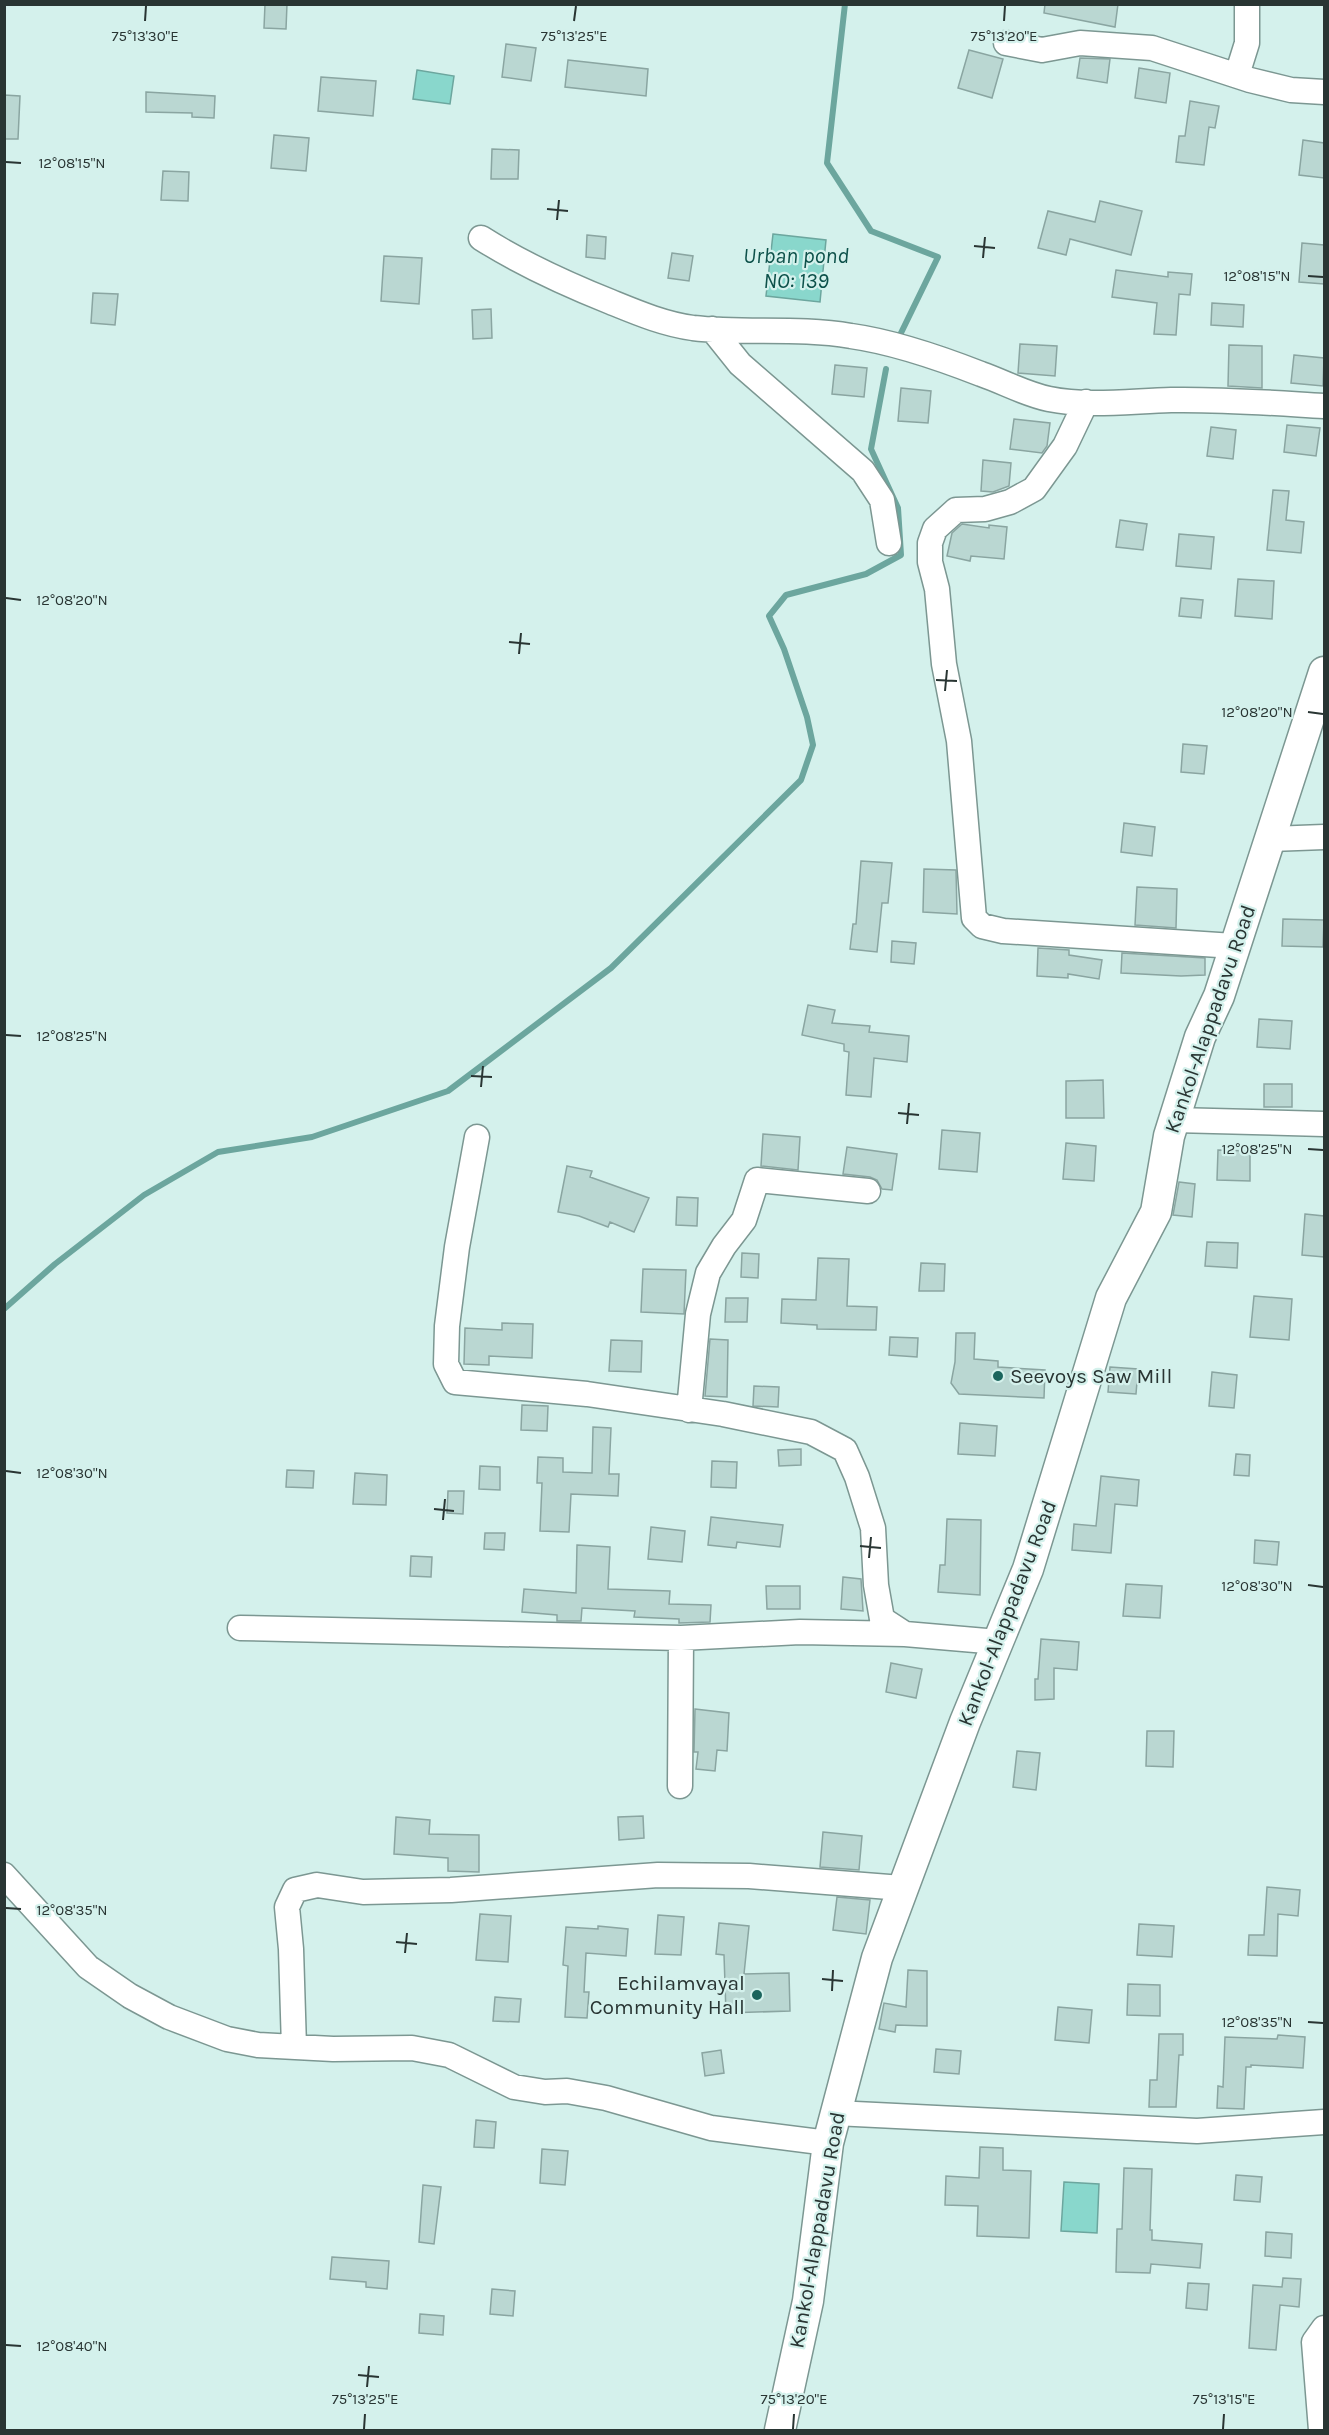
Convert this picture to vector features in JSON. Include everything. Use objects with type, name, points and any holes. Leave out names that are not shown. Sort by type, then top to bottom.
[{"type":"main road","name":"Kankol-Alappadavu Road","points":[[780,2430],[808,2301],[828,2143],[877,1958],[902,1888],[1028,1569],[1111,1298],[1156,1212],[1169,1136],[1200,1037],[1219,996],[1324,672]]},
{"type":"street","points":[[1237,75],[1247,43],[1247,4]]},
{"type":"street","points":[[1006,43],[1042,50],[1080,42],[1152,48],[1291,90],[1324,92]]},
{"type":"street","points":[[481,238],[514,259],[572,287],[656,320],[712,329],[798,331],[851,336],[937,358],[983,374],[1017,390],[1049,399],[1086,402],[1173,400],[1324,406]]},
{"type":"street","points":[[712,329],[740,364],[862,471],[882,501],[889,543]]},
{"type":"street","points":[[1086,402],[1065,446],[1034,489],[1002,504],[956,510],[935,529],[930,543],[930,562],[937,589],[944,664],[959,741],[974,918],[982,926],[1003,931],[1234,946]]},
{"type":"street","points":[[1271,838],[1324,837]]},
{"type":"street","points":[[1174,1120],[1324,1124]]},
{"type":"street","points":[[477,1137],[457,1247],[447,1326],[446,1364],[455,1382],[587,1394],[689,1410],[811,1432],[845,1450],[857,1478],[873,1528],[876,1585],[882,1619],[905,1634]]},
{"type":"street","points":[[689,1410],[698,1314],[708,1273],[724,1246],[744,1220],[757,1179],[868,1191]]},
{"type":"street","points":[[240,1628],[681,1638],[800,1632],[905,1634],[998,1642]]},
{"type":"street","points":[[680,1786],[681,1638]]},
{"type":"street","points":[[4,1875],[88,1966],[130,1996],[169,2017],[227,2039],[258,2045],[333,2049],[412,2048],[449,2055],[514,2087],[545,2092],[567,2091],[606,2098],[711,2128],[828,2143]]},
{"type":"street","points":[[294,2047],[291,1949],[287,1907],[295,1890],[317,1885],[363,1892],[451,1890],[658,1875],[750,1876],[902,1888]]},
{"type":"street","points":[[836,2113],[1197,2131],[1324,2122]]},
{"type":"street","points":[[1321,2430],[1314,2342],[1324,2328]]},
{"type":"water","points":[[417,70],[454,76],[450,104],[413,99]]},
{"type":"water","name":"Urban pond NO: 139","points":[[773,234],[826,240],[820,302],[766,296]]},
{"type":"water","points":[[1064,2182],[1099,2184],[1097,2233],[1061,2231]]},
{"type":"building","points":[[265,4],[287,4],[286,29],[264,28]]},
{"type":"building","points":[[1045,4],[1118,4],[1115,27],[1044,13]]},
{"type":"building","points":[[506,44],[536,48],[531,81],[502,77]]},
{"type":"building","points":[[969,50],[1003,59],[992,98],[958,88]]},
{"type":"building","points":[[1080,58],[1110,59],[1107,83],[1077,78]]},
{"type":"building","points":[[568,60],[648,69],[646,96],[565,87]]},
{"type":"building","points":[[1139,68],[1170,73],[1166,103],[1135,98]]},
{"type":"building","points":[[321,77],[376,81],[373,116],[318,111]]},
{"type":"building","points":[[146,92],[215,96],[214,118],[192,117],[192,113],[146,112]]},
{"type":"building","points":[[4,95],[20,96],[18,139],[4,139]]},
{"type":"building","points":[[1190,101],[1219,106],[1215,128],[1209,127],[1204,165],[1176,162],[1179,136],[1185,136]]},
{"type":"building","points":[[274,135],[309,138],[306,171],[271,168]]},
{"type":"building","points":[[1303,140],[1324,143],[1324,178],[1299,175]]},
{"type":"building","points":[[492,149],[519,150],[518,179],[491,179]]},
{"type":"building","points":[[163,171],[189,172],[188,201],[161,200]]},
{"type":"building","points":[[1100,201],[1142,211],[1131,255],[1070,239],[1066,255],[1038,248],[1048,211],[1095,222]]},
{"type":"building","points":[[587,235],[606,237],[605,259],[586,257]]},
{"type":"building","points":[[1302,243],[1324,245],[1324,284],[1299,282]]},
{"type":"building","points":[[672,253],[693,256],[689,281],[668,278]]},
{"type":"building","points":[[384,256],[422,258],[419,304],[381,301]]},
{"type":"building","points":[[1116,270],[1168,277],[1168,272],[1192,274],[1190,295],[1179,294],[1176,335],[1154,334],[1157,303],[1112,297]]},
{"type":"building","points":[[93,293],[118,294],[115,325],[91,323]]},
{"type":"building","points":[[1212,303],[1244,305],[1243,327],[1211,325]]},
{"type":"building","points":[[491,309],[492,338],[473,339],[472,310]]},
{"type":"building","points":[[1020,344],[1057,346],[1055,376],[1018,373]]},
{"type":"building","points":[[1229,345],[1262,346],[1262,388],[1228,386]]},
{"type":"building","points":[[1294,355],[1324,358],[1323,386],[1291,383]]},
{"type":"building","points":[[835,365],[867,368],[864,397],[832,394]]},
{"type":"building","points":[[901,388],[931,391],[928,423],[898,421]]},
{"type":"building","points":[[1014,419],[1050,423],[1047,446],[1042,453],[1010,449]]},
{"type":"building","points":[[1287,425],[1320,428],[1316,456],[1284,452]]},
{"type":"building","points":[[1211,427],[1236,430],[1233,459],[1207,456]]},
{"type":"building","points":[[983,460],[1011,463],[1009,486],[993,492],[981,491]]},
{"type":"building","points":[[1273,490],[1289,491],[1286,520],[1304,522],[1301,553],[1267,550]]},
{"type":"building","points":[[1120,520],[1147,524],[1143,550],[1116,547]]},
{"type":"building","points":[[962,524],[989,528],[989,525],[1007,527],[1004,559],[971,556],[970,561],[947,556],[952,533]]},
{"type":"building","points":[[1179,534],[1214,537],[1211,569],[1176,566]]},
{"type":"building","points":[[1238,579],[1274,581],[1272,619],[1235,616]]},
{"type":"building","points":[[1181,598],[1203,600],[1201,618],[1179,616]]},
{"type":"building","points":[[1183,744],[1207,746],[1204,774],[1181,772]]},
{"type":"building","points":[[1124,823],[1155,827],[1152,856],[1121,852]]},
{"type":"building","points":[[861,861],[892,863],[888,903],[882,903],[877,952],[850,949],[853,924],[856,924]]},
{"type":"building","points":[[924,869],[956,870],[957,914],[923,912]]},
{"type":"building","points":[[1137,887],[1177,889],[1176,928],[1135,925]]},
{"type":"building","points":[[1283,919],[1324,920],[1323,947],[1282,946]]},
{"type":"building","points":[[892,941],[916,943],[914,964],[891,962]]},
{"type":"building","points":[[1038,948],[1069,950],[1069,955],[1102,960],[1099,979],[1068,974],[1068,978],[1037,976]]},
{"type":"building","points":[[1122,953],[1205,958],[1205,975],[1121,973]]},
{"type":"building","points":[[808,1005],[835,1010],[832,1023],[870,1026],[869,1032],[909,1036],[907,1062],[874,1058],[871,1097],[846,1095],[849,1052],[844,1051],[844,1044],[802,1035]]},
{"type":"building","points":[[1259,1019],[1292,1021],[1290,1049],[1257,1047]]},
{"type":"building","points":[[1103,1080],[1104,1118],[1066,1118],[1066,1081]]},
{"type":"building","points":[[1264,1084],[1292,1084],[1292,1107],[1264,1107]]},
{"type":"building","points":[[942,1130],[980,1133],[977,1172],[939,1169]]},
{"type":"building","points":[[763,1134],[800,1137],[798,1170],[761,1166]]},
{"type":"building","points":[[1066,1143],[1096,1146],[1094,1181],[1063,1179]]},
{"type":"building","points":[[847,1147],[897,1154],[892,1190],[882,1189],[877,1180],[870,1177],[843,1174]]},
{"type":"building","points":[[1218,1150],[1250,1151],[1250,1181],[1217,1180]]},
{"type":"building","points":[[567,1166],[592,1171],[590,1177],[649,1198],[634,1232],[610,1222],[608,1227],[579,1216],[558,1212]]},
{"type":"building","points":[[1179,1182],[1195,1184],[1192,1217],[1173,1215]]},
{"type":"building","points":[[677,1197],[698,1198],[697,1226],[676,1225]]},
{"type":"building","points":[[1305,1214],[1324,1216],[1324,1257],[1302,1255]]},
{"type":"building","points":[[1207,1242],[1238,1243],[1237,1268],[1205,1266]]},
{"type":"building","points":[[742,1253],[759,1254],[758,1278],[741,1277]]},
{"type":"building","points":[[818,1258],[849,1259],[847,1306],[877,1307],[876,1330],[817,1329],[817,1325],[781,1323],[782,1299],[816,1300]]},
{"type":"building","points":[[921,1263],[945,1264],[944,1291],[919,1291]]},
{"type":"building","points":[[643,1269],[686,1270],[684,1314],[641,1312]]},
{"type":"building","points":[[1254,1296],[1292,1299],[1289,1340],[1250,1337]]},
{"type":"building","points":[[726,1298],[748,1298],[747,1322],[725,1322]]},
{"type":"building","points":[[502,1323],[533,1324],[532,1358],[489,1356],[489,1365],[464,1364],[465,1328],[502,1330]]},
{"type":"building","name":"Seevoys Saw Mill","points":[[956,1333],[975,1333],[974,1359],[998,1361],[998,1367],[1045,1370],[1044,1398],[959,1394],[951,1383],[955,1362]]},
{"type":"building","points":[[890,1337],[918,1338],[917,1357],[889,1355]]},
{"type":"building","points":[[710,1339],[728,1340],[727,1397],[705,1396]]},
{"type":"building","points":[[611,1340],[642,1341],[641,1372],[609,1371]]},
{"type":"building","points":[[1110,1367],[1138,1369],[1136,1394],[1108,1392]]},
{"type":"building","points":[[1212,1372],[1237,1375],[1234,1408],[1209,1406]]},
{"type":"building","points":[[754,1386],[779,1387],[778,1407],[753,1406]]},
{"type":"building","points":[[522,1405],[548,1406],[547,1431],[521,1430]]},
{"type":"building","points":[[960,1423],[997,1426],[995,1456],[958,1454]]},
{"type":"building","points":[[593,1427],[611,1428],[609,1474],[619,1474],[618,1496],[571,1494],[569,1532],[540,1531],[542,1483],[537,1483],[538,1457],[563,1458],[563,1472],[592,1473]]},
{"type":"building","points":[[801,1449],[801,1465],[779,1466],[778,1450]]},
{"type":"building","points":[[1236,1454],[1250,1455],[1249,1476],[1234,1475]]},
{"type":"building","points":[[712,1461],[737,1462],[736,1488],[711,1487]]},
{"type":"building","points":[[480,1466],[500,1467],[500,1490],[479,1489]]},
{"type":"building","points":[[287,1470],[314,1471],[313,1488],[286,1487]]},
{"type":"building","points":[[355,1473],[387,1475],[386,1505],[353,1504]]},
{"type":"building","points":[[1101,1476],[1139,1480],[1137,1506],[1115,1504],[1111,1553],[1072,1550],[1074,1524],[1096,1526]]},
{"type":"building","points":[[448,1491],[464,1491],[463,1514],[447,1513]]},
{"type":"building","points":[[711,1517],[783,1525],[780,1547],[737,1542],[736,1548],[708,1545]]},
{"type":"building","points":[[947,1519],[981,1520],[980,1595],[938,1592],[940,1565],[945,1565]]},
{"type":"building","points":[[651,1527],[685,1531],[682,1562],[648,1559]]},
{"type":"building","points":[[485,1533],[505,1533],[504,1550],[484,1549]]},
{"type":"building","points":[[1255,1540],[1279,1542],[1277,1565],[1254,1563]]},
{"type":"building","points":[[577,1545],[610,1547],[608,1589],[670,1591],[669,1604],[711,1605],[710,1622],[679,1623],[679,1619],[634,1617],[635,1611],[582,1608],[581,1621],[557,1621],[557,1615],[522,1612],[524,1589],[576,1593]]},
{"type":"building","points":[[411,1556],[432,1557],[431,1577],[410,1576]]},
{"type":"building","points":[[843,1577],[861,1579],[863,1611],[841,1609]]},
{"type":"building","points":[[1126,1584],[1162,1586],[1160,1618],[1123,1616]]},
{"type":"building","points":[[766,1586],[800,1586],[800,1609],[767,1609]]},
{"type":"building","points":[[1041,1639],[1079,1642],[1077,1670],[1054,1668],[1054,1699],[1035,1700],[1035,1679],[1038,1679]]},
{"type":"building","points":[[891,1663],[922,1669],[916,1698],[886,1692]]},
{"type":"building","points":[[695,1709],[729,1713],[727,1751],[717,1750],[715,1771],[696,1769],[698,1752],[694,1752]]},
{"type":"building","points":[[1147,1731],[1174,1731],[1173,1767],[1146,1766]]},
{"type":"building","points":[[1017,1751],[1040,1753],[1036,1790],[1013,1787]]},
{"type":"building","points":[[643,1816],[644,1838],[619,1840],[618,1817]]},
{"type":"building","points":[[396,1817],[430,1820],[429,1834],[479,1835],[479,1872],[448,1871],[448,1858],[394,1854]]},
{"type":"building","points":[[823,1832],[862,1836],[859,1870],[820,1867]]},
{"type":"building","points":[[1267,1887],[1300,1890],[1298,1916],[1278,1914],[1277,1956],[1248,1955],[1249,1935],[1264,1935]]},
{"type":"building","points":[[837,1897],[870,1900],[866,1934],[833,1930]]},
{"type":"building","points":[[480,1914],[511,1916],[508,1962],[476,1960]]},
{"type":"building","points":[[658,1915],[684,1917],[681,1955],[655,1954]]},
{"type":"building","name":"Echilamvayal Community Hall","points":[[719,1923],[749,1926],[744,1974],[789,1973],[790,2011],[726,2013],[724,1955],[716,1954]]},
{"type":"building","points":[[1139,1924],[1174,1926],[1172,1957],[1137,1955]]},
{"type":"building","points":[[598,1926],[628,1929],[626,1956],[586,1953],[584,1992],[589,1992],[587,2018],[565,2017],[568,1966],[563,1965],[566,1927],[598,1929]]},
{"type":"building","points":[[908,1970],[927,1971],[927,2026],[896,2025],[895,2032],[879,2029],[884,2003],[906,2007]]},
{"type":"building","points":[[1128,1984],[1160,1985],[1160,2016],[1127,2015]]},
{"type":"building","points":[[495,1997],[521,1999],[519,2022],[493,2021]]},
{"type":"building","points":[[1058,2007],[1092,2010],[1089,2043],[1055,2040]]},
{"type":"building","points":[[1159,2034],[1183,2034],[1183,2055],[1179,2055],[1176,2107],[1149,2107],[1150,2080],[1157,2080]]},
{"type":"building","points":[[1278,2035],[1305,2037],[1303,2068],[1251,2065],[1251,2067],[1246,2067],[1244,2109],[1217,2108],[1218,2086],[1223,2087],[1225,2037],[1277,2039]]},
{"type":"building","points":[[936,2049],[961,2051],[959,2074],[934,2072]]},
{"type":"building","points":[[721,2050],[724,2073],[705,2076],[702,2053]]},
{"type":"building","points":[[476,2120],[496,2122],[494,2148],[474,2147]]},
{"type":"building","points":[[980,2147],[1003,2148],[1003,2170],[1031,2171],[1029,2238],[977,2236],[978,2206],[945,2205],[946,2176],[979,2178]]},
{"type":"building","points":[[542,2149],[568,2151],[565,2185],[540,2183]]},
{"type":"building","points":[[1124,2168],[1152,2169],[1150,2230],[1152,2230],[1152,2240],[1202,2244],[1200,2268],[1151,2264],[1150,2273],[1116,2272],[1117,2229],[1122,2229]]},
{"type":"building","points":[[1236,2175],[1262,2177],[1260,2202],[1234,2200]]},
{"type":"building","points":[[423,2185],[441,2187],[434,2244],[419,2242]]},
{"type":"building","points":[[1266,2232],[1292,2234],[1291,2258],[1265,2256]]},
{"type":"building","points":[[332,2257],[389,2261],[387,2289],[366,2287],[366,2282],[330,2279]]},
{"type":"building","points":[[1283,2278],[1301,2279],[1299,2307],[1280,2305],[1276,2350],[1249,2348],[1253,2285],[1282,2287]]},
{"type":"building","points":[[1188,2283],[1209,2284],[1207,2310],[1186,2308]]},
{"type":"building","points":[[492,2289],[515,2291],[513,2316],[490,2314]]},
{"type":"building","points":[[420,2314],[444,2316],[443,2335],[419,2333]]},
{"type":"waterway","points":[[845,4],[827,163],[871,231],[938,257],[900,335]]},
{"type":"waterway","points":[[4,1309],[55,1264],[144,1195],[218,1152],[312,1137],[448,1091],[611,968],[801,780],[813,745],[807,717],[784,649],[769,616],[786,595],[866,574],[901,555],[898,508],[871,449],[886,369]]},
{"type":"place","name":"Seevoys Saw Mill","points":[[998,1376]]},
{"type":"place","name":"Echilamvayal Community Hall","points":[[757,1995]]}]
